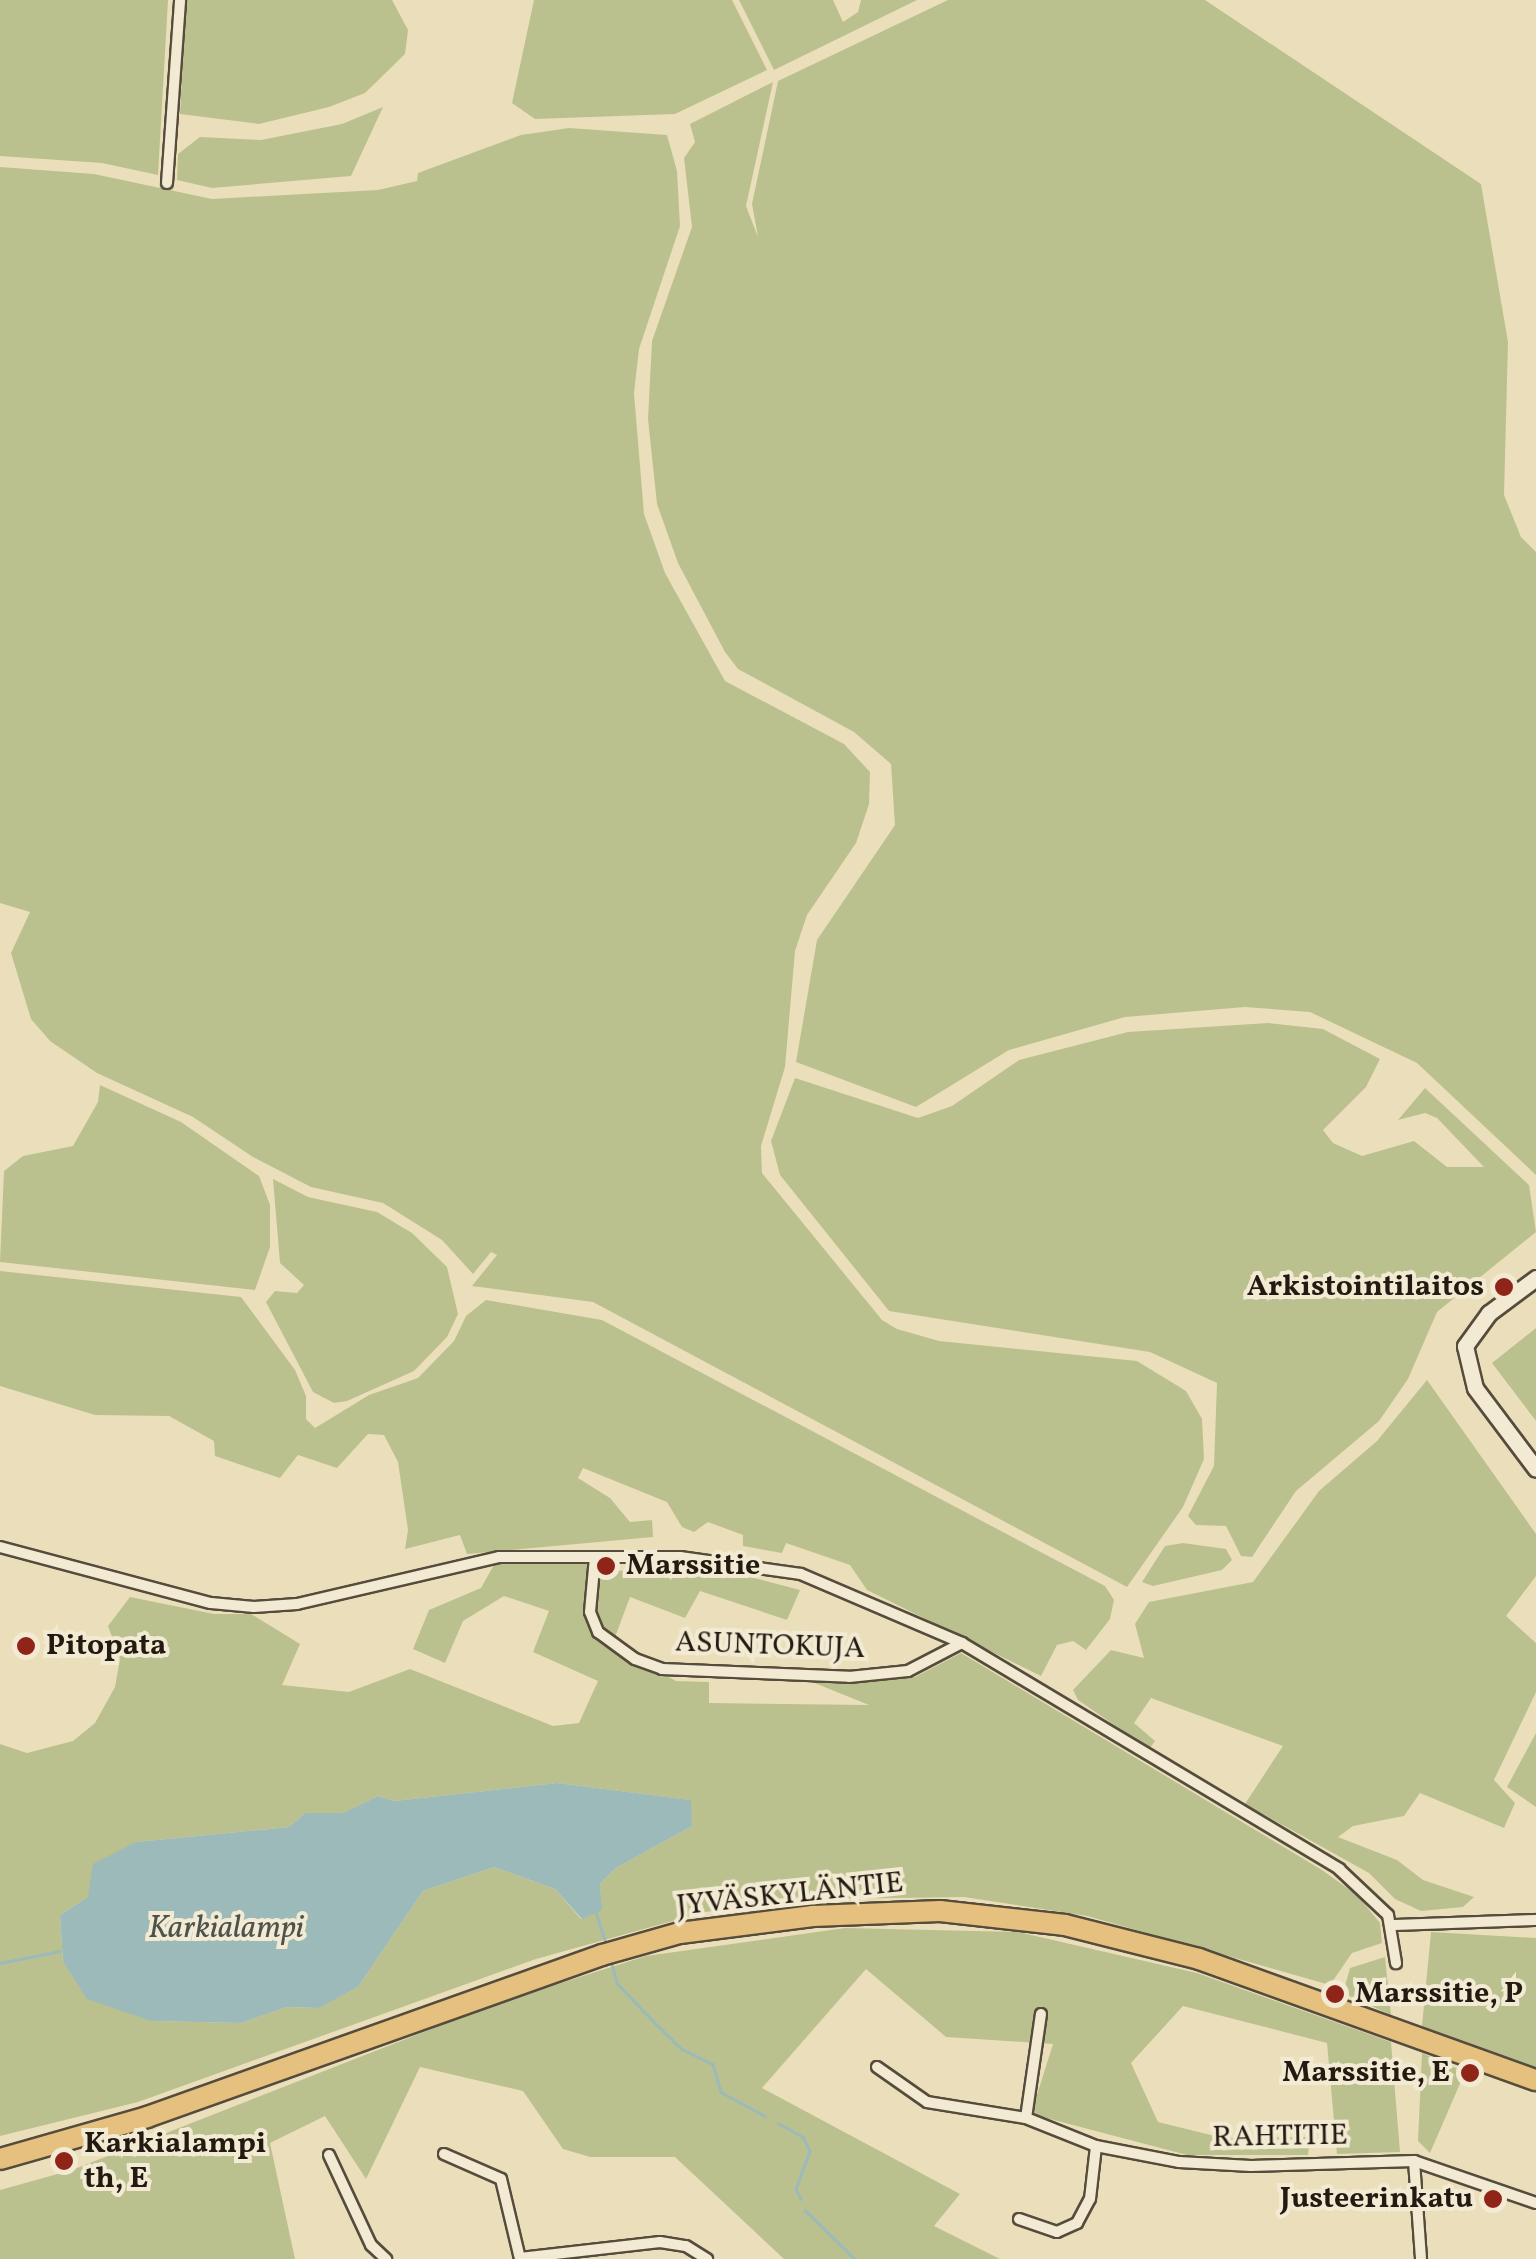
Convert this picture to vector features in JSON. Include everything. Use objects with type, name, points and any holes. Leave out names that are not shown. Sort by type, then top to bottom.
[{"type":"highway","name":"JYVÄSKYLÄNTIE","points":[[0,2159],[147,2117],[602,1955],[680,1933],[813,1916],[940,1911],[1065,1925],[1199,1959],[1536,2080]]},
{"type":"street","points":[[166,184],[180,0]]},
{"type":"street","points":[[1536,1278],[1475,1327],[1465,1364],[1536,1469]]},
{"type":"street","points":[[1,1548],[194,1598],[254,1607],[296,1604],[499,1557],[758,1564],[800,1574],[962,1643],[1340,1869],[1378,1900],[1393,1926],[1396,1963]]},
{"type":"street","name":"ASUNTOKUJA","points":[[595,1557],[590,1612],[598,1632],[635,1660],[662,1669],[849,1678],[908,1671],[962,1643]]},
{"type":"street","points":[[1393,1926],[1536,1920]]},
{"type":"street","points":[[1026,2118],[1041,2014]]},
{"type":"street","name":"RAHTITIE","points":[[877,2067],[928,2102],[1026,2118],[1096,2146],[1179,2162],[1252,2166],[1414,2161],[1536,2203]]},
{"type":"street","points":[[1019,2220],[1058,2232],[1076,2222],[1090,2199],[1096,2146]]},
{"type":"street","points":[[444,2154],[501,2179],[520,2259],[660,2242],[686,2246],[706,2259]]},
{"type":"street","points":[[329,2155],[371,2245],[386,2259]]},
{"type":"street","points":[[1414,2161],[1421,2259]]},
{"type":"green space","points":[[0,0],[168,0],[158,175],[102,163],[0,156]]},
{"type":"green space","points":[[186,0],[392,0],[408,30],[405,54],[365,93],[329,107],[259,124],[180,114]]},
{"type":"green space","points":[[534,0],[732,0],[767,70],[675,114],[535,119],[512,103]]},
{"type":"green space","points":[[739,0],[833,0],[843,22],[858,12],[861,0],[917,0],[774,70]]},
{"type":"green space","points":[[948,0],[1205,0],[1481,184],[1508,342],[1504,495],[1521,537],[1536,552],[1536,1175],[1417,1063],[1310,1012],[1245,1007],[1125,1017],[1009,1050],[916,1107],[796,1062],[817,940],[895,825],[891,764],[854,732],[738,669],[725,652],[678,563],[657,504],[648,419],[652,341],[692,227],[684,158],[695,142],[690,124],[773,82],[746,206],[758,237],[752,204],[778,81]]},
{"type":"green space","points":[[383,107],[351,176],[212,188],[177,180],[178,154],[200,137],[261,140],[342,124]]},
{"type":"green space","points":[[569,128],[667,135],[677,171],[680,226],[639,349],[634,393],[644,514],[665,573],[725,681],[844,744],[870,772],[869,804],[856,843],[807,915],[795,951],[785,1067],[761,1146],[762,1173],[882,1320],[897,1329],[939,1341],[1137,1361],[1186,1391],[1202,1419],[1204,1459],[1183,1507],[1127,1587],[593,1302],[472,1286],[497,1255],[491,1252],[473,1274],[442,1240],[383,1203],[311,1187],[253,1157],[193,1117],[97,1073],[50,1041],[31,1019],[11,953],[30,912],[0,903],[0,167],[94,174],[212,199],[378,190],[417,181],[418,173],[521,135]]},
{"type":"green space","points":[[1268,1023],[1323,1029],[1380,1059],[1366,1087],[1323,1130],[1333,1143],[1362,1156],[1414,1141],[1447,1167],[1484,1167],[1437,1118],[1425,1113],[1398,1120],[1425,1088],[1529,1185],[1536,1232],[1437,1312],[1408,1379],[1379,1421],[1296,1491],[1252,1557],[1241,1556],[1226,1526],[1196,1525],[1188,1516],[1214,1466],[1217,1383],[1150,1352],[889,1311],[780,1175],[771,1141],[795,1078],[918,1118],[952,1106],[1019,1060],[1128,1032]]},
{"type":"green space","points":[[100,1085],[181,1122],[259,1176],[270,1205],[270,1247],[255,1290],[0,1262],[4,1171],[23,1156],[73,1146],[98,1102]]},
{"type":"green space","points":[[273,1179],[308,1197],[377,1212],[412,1233],[447,1267],[458,1314],[447,1337],[414,1371],[347,1401],[334,1403],[313,1392],[266,1302],[275,1291],[297,1293],[304,1285],[280,1263]]},
{"type":"green space","points":[[0,1271],[241,1297],[295,1370],[306,1396],[306,1419],[315,1428],[369,1395],[418,1378],[454,1341],[466,1316],[486,1300],[602,1320],[1105,1586],[1114,1600],[1110,1619],[1086,1650],[1073,1641],[1057,1645],[1041,1676],[867,1590],[850,1565],[786,1543],[782,1553],[743,1546],[743,1535],[708,1522],[694,1532],[682,1527],[667,1502],[583,1468],[578,1478],[610,1498],[630,1522],[652,1520],[653,1537],[467,1554],[460,1535],[405,1549],[408,1530],[398,1462],[384,1435],[368,1434],[337,1468],[298,1455],[280,1478],[215,1456],[214,1441],[169,1416],[95,1415],[0,1386]]},
{"type":"green space","points":[[1536,1328],[1536,1421],[1492,1363]]},
{"type":"green space","points":[[1427,1380],[1536,1534],[1536,1576],[1506,1616],[1536,1643],[1536,1692],[1494,1780],[1515,1803],[1504,1828],[1420,1793],[1404,1816],[1353,1826],[1338,1837],[1397,1860],[1423,1880],[1474,1897],[1463,1907],[1421,1911],[1395,1899],[1369,1873],[1245,1804],[1283,1746],[1151,1698],[1134,1723],[1155,1741],[1149,1749],[1078,1700],[1073,1690],[1111,1650],[1144,1658],[1135,1624],[1149,1602],[1253,1582],[1319,1491],[1377,1441]]},
{"type":"green space","points":[[1183,1543],[1226,1549],[1232,1560],[1222,1570],[1153,1586],[1142,1582],[1165,1546]]},
{"type":"green space","points":[[495,1563],[589,1563],[586,1617],[596,1638],[676,1681],[709,1682],[709,1703],[869,1705],[812,1682],[915,1677],[961,1653],[1322,1870],[1357,1895],[1380,1923],[1382,1943],[1352,1953],[1330,1985],[1087,1916],[964,1897],[826,1899],[705,1912],[536,1959],[138,2102],[0,2136],[0,1744],[27,1753],[73,1741],[95,1723],[115,1687],[120,1659],[108,1626],[130,1597],[214,1614],[251,1614],[300,1644],[282,1685],[349,1692],[410,1669],[553,1726],[579,1723],[598,1681],[533,1652],[549,1611],[504,1596],[463,1621],[445,1663],[413,1649],[429,1610],[481,1588]],"holes":[[[557,1783],[690,1800],[692,1826],[616,1868],[600,1884],[601,1909],[581,1919],[555,1889],[494,1867],[423,1891],[358,1987],[318,2008],[287,2007],[241,2023],[151,2021],[99,1999],[63,1961],[60,1915],[88,1897],[136,1842],[289,1827],[305,1813],[343,1813],[378,1796],[394,1801]]]},
{"type":"green space","points":[[720,1569],[800,1590],[787,1620],[700,1591],[685,1618],[630,1597],[614,1640],[605,1630],[597,1609],[599,1571]]},
{"type":"green space","points":[[1536,1733],[1536,1807],[1507,1787]]},
{"type":"green space","points":[[845,1928],[1018,1932],[1197,1973],[1391,2042],[1400,2152],[1337,2154],[1327,2043],[1183,2006],[1131,2063],[1158,2122],[1223,2138],[1310,2137],[1308,2155],[1187,2155],[1031,2114],[1053,2044],[946,2037],[866,1969],[762,2088],[960,2194],[934,2226],[1000,2259],[784,2259],[675,2157],[590,2157],[563,2149],[523,2091],[420,2067],[366,2179],[325,2116],[270,2143],[295,2259],[0,2259],[0,2190],[72,2170],[495,2004],[646,1956]]},
{"type":"green space","points":[[1431,1932],[1536,1938],[1536,2068],[1422,2026]]},
{"type":"green space","points":[[1385,1957],[1391,2015],[1343,1993],[1350,1968]]},
{"type":"green space","points":[[1422,2053],[1465,2072],[1430,2153],[1418,2141]]},
{"type":"water","name":"Karkialampi","points":[[557,1783],[691,1800],[692,1826],[616,1868],[600,1884],[602,1910],[582,1919],[555,1889],[494,1867],[423,1891],[358,1987],[319,2008],[287,2007],[241,2023],[151,2021],[87,1999],[63,1961],[60,1915],[88,1897],[93,1864],[136,1842],[289,1827],[305,1813],[343,1813],[378,1796],[394,1801]]},
{"type":"waterway","points":[[595,1909],[607,1946]]},
{"type":"waterway","points":[[0,1963],[60,1951]]},
{"type":"waterway","points":[[612,1964],[617,1983],[656,2024],[682,2049],[713,2064],[721,2092],[765,2116]]},
{"type":"waterway","points":[[778,2123],[803,2137],[810,2151],[796,2189],[801,2199]]},
{"type":"waterway","points":[[805,2210],[855,2259]]},
{"type":"place","name":"Arkistointilaitos","points":[[1504,1287]]},
{"type":"place","name":"Marssitie","points":[[606,1566]]},
{"type":"place","name":"Pitopata","points":[[26,1646]]},
{"type":"place","name":"Marssitie, P","points":[[1335,1994]]},
{"type":"place","name":"Marssitie, E","points":[[1470,2073]]},
{"type":"place","name":"Karkialampi th, E","points":[[64,2161]]},
{"type":"place","name":"Justeerinkatu","points":[[1493,2199]]}]
